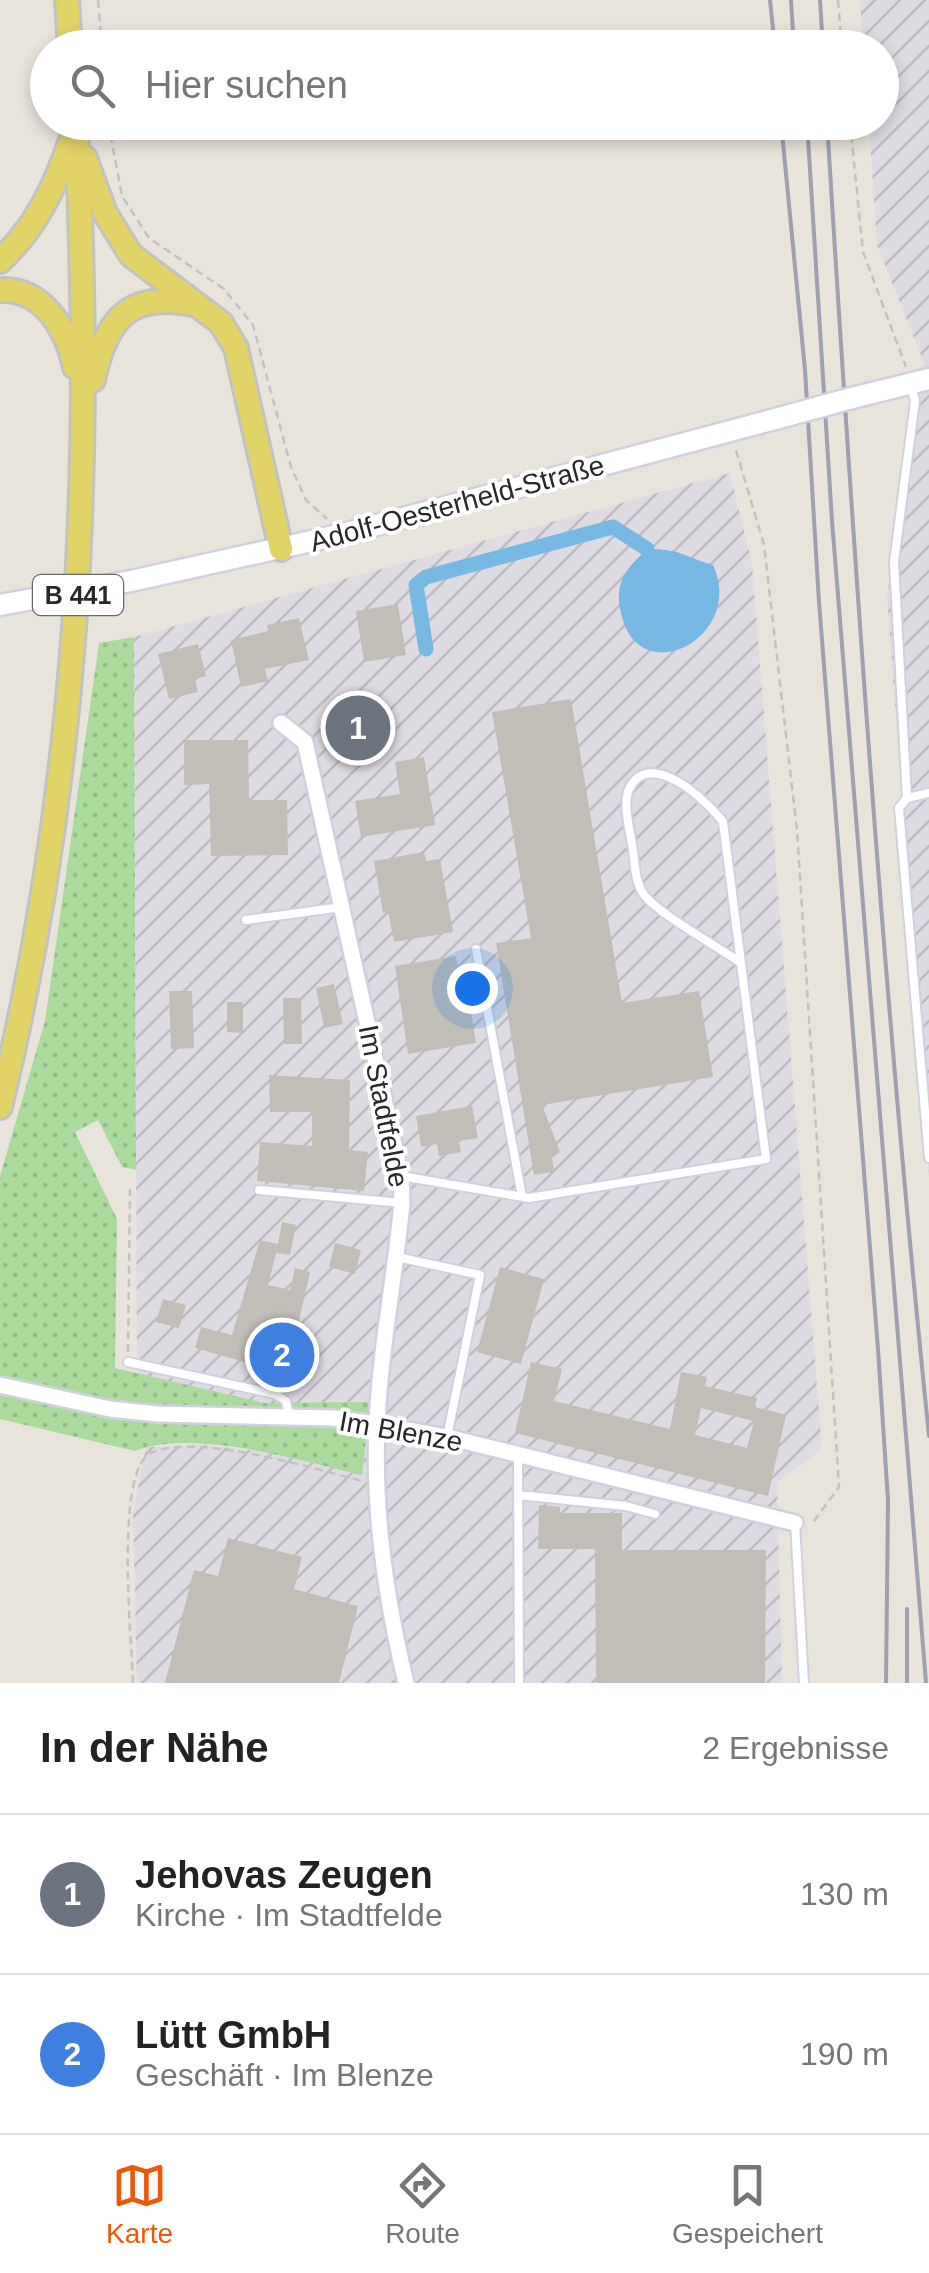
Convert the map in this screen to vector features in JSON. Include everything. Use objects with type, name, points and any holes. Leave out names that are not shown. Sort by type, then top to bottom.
[{"type":"main road","points":[[67,0],[69,30]]},
{"type":"main road","points":[[0,262],[23,240],[50,198],[70,140]]},
{"type":"main road","name":"B 441","points":[[0,1107],[39,931],[62,775],[77,611],[85,415],[77,140]]},
{"type":"main road","points":[[81,140],[105,213],[122,242],[148,270],[220,323],[236,348],[281,549]]},
{"type":"main road","points":[[0,290],[31,296],[58,322],[70,344],[85,415]]},
{"type":"main road","points":[[85,415],[100,346],[112,325],[138,304],[159,300],[197,304]]},
{"type":"street","name":"Adolf-Oesterheld-Straße","points":[[0,605],[281,549],[920,381]]},
{"type":"street","name":"Im Stadtfelde","points":[[281,723],[305,742],[401,1176],[397,1256],[377,1424],[378,1485],[391,1610],[406,1683]]},
{"type":"street","name":"Im Blenze","points":[[0,1385],[126,1410],[289,1416],[377,1424],[447,1437],[795,1523]]},
{"type":"lane","points":[[907,798],[894,562],[920,381]]},
{"type":"lane","points":[[401,1176],[522,1196],[766,1159],[741,963],[723,822],[699,796],[674,778],[656,773],[641,777],[630,787],[627,802],[637,877],[645,896],[741,963]]},
{"type":"lane","points":[[929,793],[907,798],[899,808],[929,1158]]},
{"type":"lane","points":[[246,920],[342,907]]},
{"type":"lane","points":[[476,949],[522,1196]]},
{"type":"lane","points":[[259,1190],[402,1204]]},
{"type":"lane","points":[[397,1256],[480,1276],[447,1437]]},
{"type":"lane","points":[[128,1362],[275,1394],[286,1401],[289,1416]]},
{"type":"lane","points":[[518,1455],[519,1683]]},
{"type":"lane","points":[[518,1495],[626,1506],[656,1514]]},
{"type":"lane","points":[[795,1523],[804,1683]]},
{"type":"path","points":[[98,0],[100,30]]},
{"type":"path","points":[[838,0],[840,30]]},
{"type":"path","points":[[852,140],[863,252],[920,381]]},
{"type":"path","points":[[734,443],[764,545],[797,830],[838,1456],[839,1487],[832,1500],[811,1526],[795,1523]]},
{"type":"path","points":[[128,1362],[130,1189]]},
{"type":"path","points":[[133,1683],[128,1505],[138,1465],[151,1452],[221,1449],[262,1455],[378,1485]]},
{"type":"shaded area","points":[[860,0],[929,0],[929,1175],[887,595],[924,363],[877,245],[870,140],[899,140],[899,30],[862,30]]},
{"type":"shaded area","points":[[730,473],[752,564],[822,1449],[777,1483],[782,1683],[137,1683],[133,1514],[146,1447],[207,1445],[265,1452],[369,1403],[264,1403],[137,1374],[134,637]]},
{"type":"green space","points":[[134,637],[136,1170],[122,1167],[98,1120],[75,1132],[117,1219],[115,1368],[264,1403],[370,1402],[362,1475],[217,1445],[159,1445],[135,1451],[0,1419],[0,1176],[45,1021],[99,643]]},
{"type":"water","points":[[647,549],[675,552],[713,565],[719,591],[715,614],[704,633],[687,646],[668,652],[649,650],[633,639],[622,617],[622,579]]},
{"type":"building","points":[[398,604],[406,655],[364,662],[356,611]]},
{"type":"building","points":[[299,618],[309,660],[265,669],[268,681],[241,687],[231,640],[268,631],[267,625]]},
{"type":"building","points":[[198,644],[206,676],[195,679],[198,692],[169,699],[158,654]]},
{"type":"building","points":[[571,699],[622,1003],[699,991],[713,1077],[542,1105],[560,1152],[552,1158],[554,1172],[534,1175],[496,943],[531,938],[492,712]]},
{"type":"building","points":[[383,707],[388,737],[361,742],[362,749],[334,754],[328,719]]},
{"type":"building","points":[[184,740],[248,740],[249,800],[287,800],[288,855],[211,856],[209,784],[184,785]]},
{"type":"building","points":[[424,757],[435,825],[361,837],[355,801],[400,794],[395,762]]},
{"type":"building","points":[[424,852],[426,861],[440,859],[453,932],[394,942],[388,912],[383,913],[374,861]]},
{"type":"building","points":[[456,956],[464,1000],[469,999],[476,1043],[408,1054],[395,966]]},
{"type":"building","points":[[334,984],[343,1024],[324,1028],[316,988]]},
{"type":"building","points":[[169,991],[192,991],[194,1048],[171,1049]]},
{"type":"building","points":[[283,998],[301,998],[302,1044],[284,1044]]},
{"type":"building","points":[[227,1002],[243,1002],[243,1033],[227,1032]]},
{"type":"building","points":[[269,1075],[350,1080],[349,1150],[368,1152],[364,1191],[257,1181],[260,1142],[312,1146],[312,1112],[270,1112]]},
{"type":"building","points":[[472,1106],[478,1138],[459,1141],[461,1152],[439,1156],[437,1144],[421,1147],[416,1116]]},
{"type":"building","points":[[282,1222],[296,1225],[290,1255],[276,1253],[268,1285],[290,1290],[295,1268],[310,1272],[287,1374],[195,1348],[201,1327],[232,1335],[260,1240],[278,1244]]},
{"type":"building","points":[[335,1243],[361,1250],[355,1274],[329,1267]]},
{"type":"building","points":[[500,1267],[544,1279],[521,1364],[477,1352]]},
{"type":"building","points":[[163,1299],[186,1305],[179,1328],[156,1322]]},
{"type":"building","points":[[531,1362],[562,1369],[554,1401],[670,1429],[681,1372],[707,1377],[705,1386],[757,1398],[755,1407],[786,1415],[768,1496],[515,1433]],"holes":[[[701,1408],[754,1421],[747,1448],[695,1435]]]},
{"type":"building","points":[[539,1505],[560,1507],[560,1513],[622,1513],[622,1550],[766,1550],[765,1683],[596,1683],[595,1549],[538,1549]]},
{"type":"building","points":[[228,1538],[302,1557],[294,1589],[358,1606],[339,1683],[165,1683],[194,1570],[218,1576]]},
{"type":"waterway","points":[[426,649],[416,585],[426,577],[613,527],[647,549]]},
{"type":"railway","points":[[770,0],[773,30]]},
{"type":"railway","points":[[791,0],[793,30]]},
{"type":"railway","points":[[820,0],[822,30]]},
{"type":"railway","points":[[783,140],[805,370],[819,602],[878,1349],[888,1500],[886,1683]]},
{"type":"railway","points":[[808,140],[832,521],[926,1683]]},
{"type":"railway","points":[[828,140],[871,780],[929,1436]]},
{"type":"railway","points":[[907,1609],[907,1683]]},
{"type":"place","name":"Jehovas Zeugen","points":[[358,728]]},
{"type":"place","name":"Lütt GmbH","points":[[282,1355]]}]
